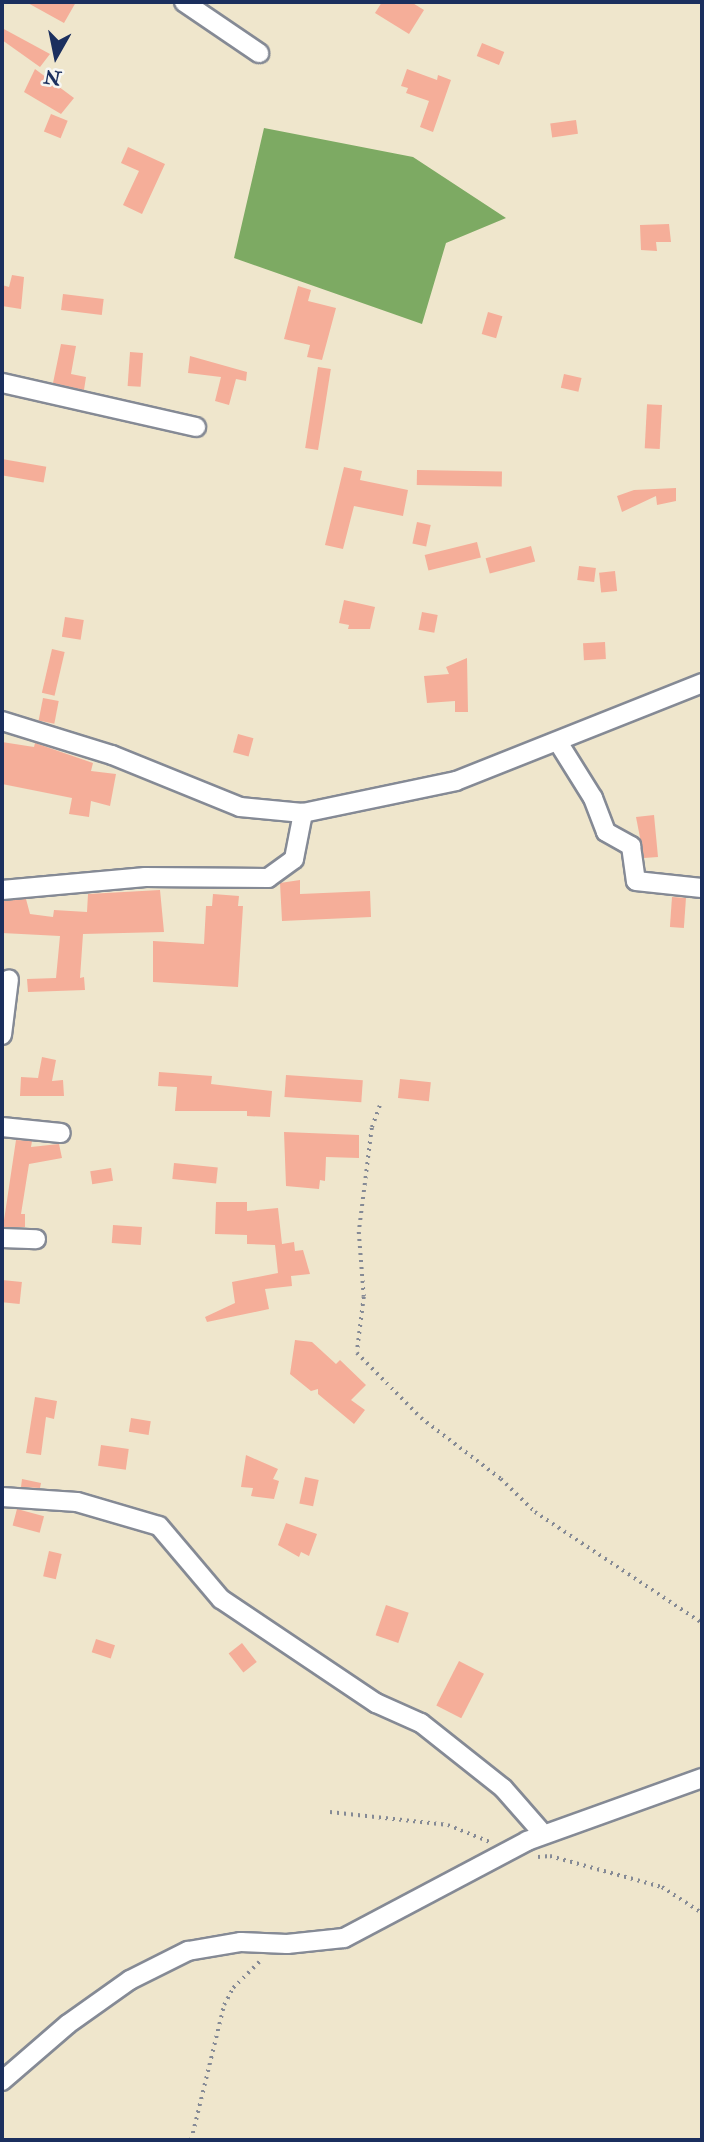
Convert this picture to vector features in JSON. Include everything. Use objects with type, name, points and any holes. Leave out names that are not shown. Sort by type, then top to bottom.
[{"type":"street","points":[[184,2],[259,53]]},
{"type":"street","points":[[2,383],[196,427]]},
{"type":"street","points":[[2,721],[112,755],[240,807],[303,813],[456,781],[702,683]]},
{"type":"street","points":[[558,742],[593,798],[606,832],[631,846],[636,881],[702,888]]},
{"type":"street","points":[[2,890],[145,877],[268,877],[285,870],[294,859],[303,813]]},
{"type":"street","points":[[2,1035],[9,979]]},
{"type":"street","points":[[2,1127],[61,1133]]},
{"type":"street","points":[[2,1238],[36,1239]]},
{"type":"street","points":[[2,1497],[77,1502],[159,1526],[220,1599],[376,1703],[421,1723],[503,1788],[539,1829]]},
{"type":"street","points":[[2,2081],[68,2024],[164,1962],[210,1945],[285,1944],[344,1938],[603,1811],[702,1778]]},
{"type":"path","points":[[380,1106],[372,1128],[359,1232],[364,1297],[357,1353],[421,1418],[535,1512],[702,1623]]},
{"type":"path","points":[[330,1812],[447,1825],[519,1854],[550,1856],[662,1886],[702,1913]]},
{"type":"path","points":[[191,2140],[224,2005],[233,1988],[259,1962],[285,1944]]},
{"type":"green space","points":[[264,128],[413,157],[506,218],[446,243],[422,324],[234,258]]},
{"type":"building","points":[[26,2],[76,2],[64,23]]},
{"type":"building","points":[[382,2],[411,2],[424,10],[409,34],[375,13]]},
{"type":"building","points":[[2,28],[50,54],[40,67],[2,40]]},
{"type":"building","points":[[482,43],[504,52],[499,65],[477,56]]},
{"type":"building","points":[[35,69],[74,98],[61,114],[24,92]]},
{"type":"building","points":[[407,69],[437,80],[438,75],[451,80],[433,132],[420,127],[429,101],[406,93],[408,88],[401,86]]},
{"type":"building","points":[[51,114],[68,121],[61,138],[44,132]]},
{"type":"building","points":[[576,120],[578,134],[552,137],[550,124]]},
{"type":"building","points":[[128,147],[165,164],[142,214],[123,205],[139,171],[121,163]]},
{"type":"building","points":[[669,224],[671,242],[656,242],[657,251],[641,250],[640,225]]},
{"type":"building","points":[[12,275],[24,277],[21,309],[2,306],[2,285],[9,287]]},
{"type":"building","points":[[298,286],[311,290],[308,301],[336,308],[322,360],[307,357],[310,345],[284,339]]},
{"type":"building","points":[[63,294],[104,299],[102,315],[61,310]]},
{"type":"building","points":[[488,312],[502,316],[496,338],[482,334]]},
{"type":"building","points":[[61,344],[76,346],[71,374],[86,377],[84,390],[53,383]]},
{"type":"building","points":[[130,352],[143,353],[141,387],[128,386]]},
{"type":"building","points":[[190,356],[247,372],[246,381],[236,379],[229,405],[215,401],[221,377],[188,373]]},
{"type":"building","points":[[318,367],[331,369],[318,450],[305,448]]},
{"type":"building","points":[[564,374],[582,378],[578,392],[561,388]]},
{"type":"building","points":[[647,404],[662,405],[660,449],[645,448]]},
{"type":"building","points":[[2,459],[46,467],[44,483],[2,475]]},
{"type":"building","points":[[344,467],[362,471],[360,480],[408,490],[403,516],[354,506],[343,549],[325,545]]},
{"type":"building","points":[[417,470],[502,471],[502,486],[417,485]]},
{"type":"building","points":[[676,488],[676,501],[657,505],[656,496],[622,512],[617,496],[634,490]]},
{"type":"building","points":[[417,522],[431,525],[426,546],[412,544]]},
{"type":"building","points":[[477,542],[481,558],[428,571],[425,555]]},
{"type":"building","points":[[531,546],[535,561],[490,574],[486,558]]},
{"type":"building","points":[[579,566],[596,568],[594,582],[577,580]]},
{"type":"building","points":[[615,571],[617,591],[601,593],[599,573]]},
{"type":"building","points":[[344,600],[375,607],[370,629],[348,629],[349,625],[339,623]]},
{"type":"building","points":[[422,612],[438,615],[434,633],[419,630]]},
{"type":"building","points":[[65,617],[84,620],[81,640],[62,637]]},
{"type":"building","points":[[605,642],[606,659],[584,660],[583,643]]},
{"type":"building","points":[[52,649],[65,652],[55,696],[42,693]]},
{"type":"building","points":[[467,658],[468,712],[455,712],[455,701],[427,703],[424,676],[449,674],[446,667]]},
{"type":"building","points":[[43,698],[59,701],[54,724],[39,721]]},
{"type":"building","points":[[238,734],[253,738],[249,756],[233,752]]},
{"type":"building","points":[[2,742],[34,747],[35,743],[93,763],[91,771],[116,774],[110,806],[91,801],[89,817],[69,814],[72,798],[2,784]]},
{"type":"building","points":[[654,815],[658,857],[644,858],[636,817]]},
{"type":"building","points":[[300,880],[300,894],[370,891],[371,917],[282,921],[280,883]]},
{"type":"building","points":[[160,890],[164,932],[83,934],[80,978],[84,977],[85,990],[28,992],[27,979],[56,978],[60,936],[2,933],[2,901],[26,899],[30,914],[53,917],[54,910],[87,912],[88,894]]},
{"type":"building","points":[[213,894],[239,896],[238,906],[243,906],[238,987],[153,982],[153,941],[204,944],[206,906],[212,906]]},
{"type":"building","points":[[672,897],[686,898],[684,928],[670,927]]},
{"type":"building","points":[[42,1057],[56,1060],[52,1081],[63,1080],[64,1096],[20,1096],[21,1077],[38,1078]]},
{"type":"building","points":[[159,1072],[212,1076],[211,1084],[272,1091],[270,1117],[247,1116],[247,1111],[175,1111],[177,1087],[158,1086]]},
{"type":"building","points":[[286,1075],[363,1080],[361,1102],[284,1097]]},
{"type":"building","points":[[400,1079],[431,1082],[429,1101],[398,1098]]},
{"type":"building","points":[[284,1132],[359,1135],[359,1158],[326,1157],[325,1181],[320,1180],[319,1189],[286,1186]]},
{"type":"building","points":[[16,1140],[32,1141],[31,1147],[59,1144],[62,1158],[29,1164],[21,1214],[25,1214],[25,1227],[3,1227]]},
{"type":"building","points":[[174,1163],[218,1168],[216,1184],[172,1179]]},
{"type":"building","points":[[111,1168],[113,1181],[92,1184],[90,1171]]},
{"type":"building","points":[[216,1202],[247,1202],[247,1211],[278,1208],[282,1244],[294,1242],[295,1251],[303,1250],[310,1274],[291,1276],[292,1286],[265,1289],[269,1309],[207,1322],[205,1317],[235,1303],[232,1282],[278,1273],[275,1245],[247,1244],[247,1235],[215,1234]]},
{"type":"building","points":[[113,1225],[142,1227],[141,1245],[112,1243]]},
{"type":"building","points":[[2,1280],[22,1282],[20,1304],[2,1302]]},
{"type":"building","points":[[295,1340],[312,1342],[336,1364],[340,1360],[366,1385],[351,1400],[365,1410],[354,1424],[318,1394],[318,1389],[311,1391],[290,1374]]},
{"type":"building","points":[[35,1397],[57,1401],[54,1419],[46,1417],[41,1455],[26,1453]]},
{"type":"building","points":[[131,1418],[151,1421],[149,1435],[129,1432]]},
{"type":"building","points":[[101,1445],[129,1449],[126,1470],[98,1466]]},
{"type":"building","points":[[246,1455],[278,1469],[273,1479],[279,1481],[274,1499],[251,1496],[253,1488],[241,1487]]},
{"type":"building","points":[[305,1477],[319,1480],[313,1506],[299,1503]]},
{"type":"building","points":[[22,1479],[41,1483],[40,1488],[21,1487]]},
{"type":"building","points":[[17,1509],[44,1516],[40,1533],[13,1525]]},
{"type":"building","points":[[286,1523],[317,1534],[309,1556],[301,1552],[299,1557],[278,1545]]},
{"type":"building","points":[[49,1551],[62,1554],[56,1579],[43,1576]]},
{"type":"building","points":[[386,1605],[409,1613],[398,1643],[376,1635]]},
{"type":"building","points":[[96,1639],[115,1645],[111,1658],[92,1652]]},
{"type":"building","points":[[242,1643],[257,1662],[243,1672],[229,1653]]},
{"type":"building","points":[[459,1661],[484,1674],[461,1718],[436,1706]]}]
